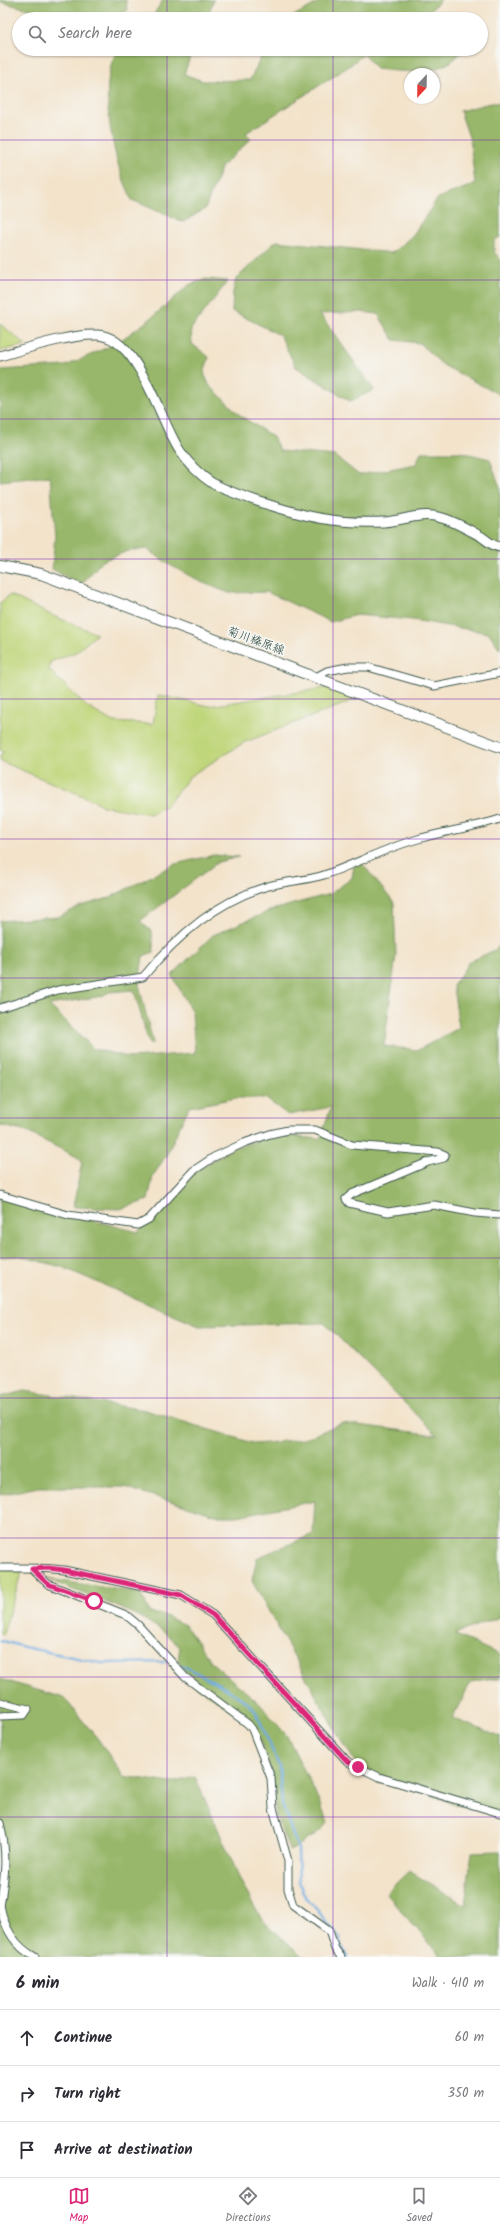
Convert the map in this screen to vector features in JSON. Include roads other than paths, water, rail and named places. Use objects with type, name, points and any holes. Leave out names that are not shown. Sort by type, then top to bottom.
[{"type":"main road","name":"菊川榛原線","points":[[0,566],[41,574],[500,747]]},
{"type":"street","points":[[0,356],[82,336],[107,336],[117,343],[132,359],[146,382],[180,452],[196,470],[213,483],[254,500],[325,520],[386,522],[437,516],[457,524],[494,546],[500,547]]},
{"type":"street","points":[[316,677],[327,671],[368,667],[434,686],[500,673]]},
{"type":"street","points":[[0,1008],[58,990],[144,977],[176,940],[225,903],[243,894],[267,886],[308,880],[383,850],[419,838],[500,819]]},
{"type":"street","points":[[0,1195],[68,1215],[138,1225],[149,1219],[193,1171],[214,1157],[244,1142],[270,1134],[288,1130],[315,1130],[352,1145],[438,1152],[445,1154],[444,1158],[428,1162],[352,1194],[346,1199],[350,1203],[388,1212],[434,1205],[475,1213],[500,1215]]},
{"type":"street","points":[[0,1568],[48,1568],[64,1570],[181,1595],[213,1615],[348,1762],[379,1777],[500,1813]]},
{"type":"street","points":[[32,1569],[48,1584],[126,1615],[138,1625],[185,1677],[248,1724],[252,1729],[271,1778],[273,1808],[288,1861],[288,1889],[293,1905],[330,1931],[335,1949],[341,1957]]},
{"type":"street","points":[[0,1702],[28,1709],[24,1715],[0,1716]]},
{"type":"street","points":[[0,1823],[6,1844],[6,1870],[0,1906],[2,1919],[14,1941],[35,1957]]},
{"type":"waterway","points":[[0,1640],[24,1647],[101,1663],[166,1662]]},
{"type":"waterway","points":[[181,1665],[217,1683],[247,1702],[256,1712],[279,1766],[282,1804],[298,1849],[299,1882],[303,1893],[340,1938],[340,1944],[348,1957]]}]
